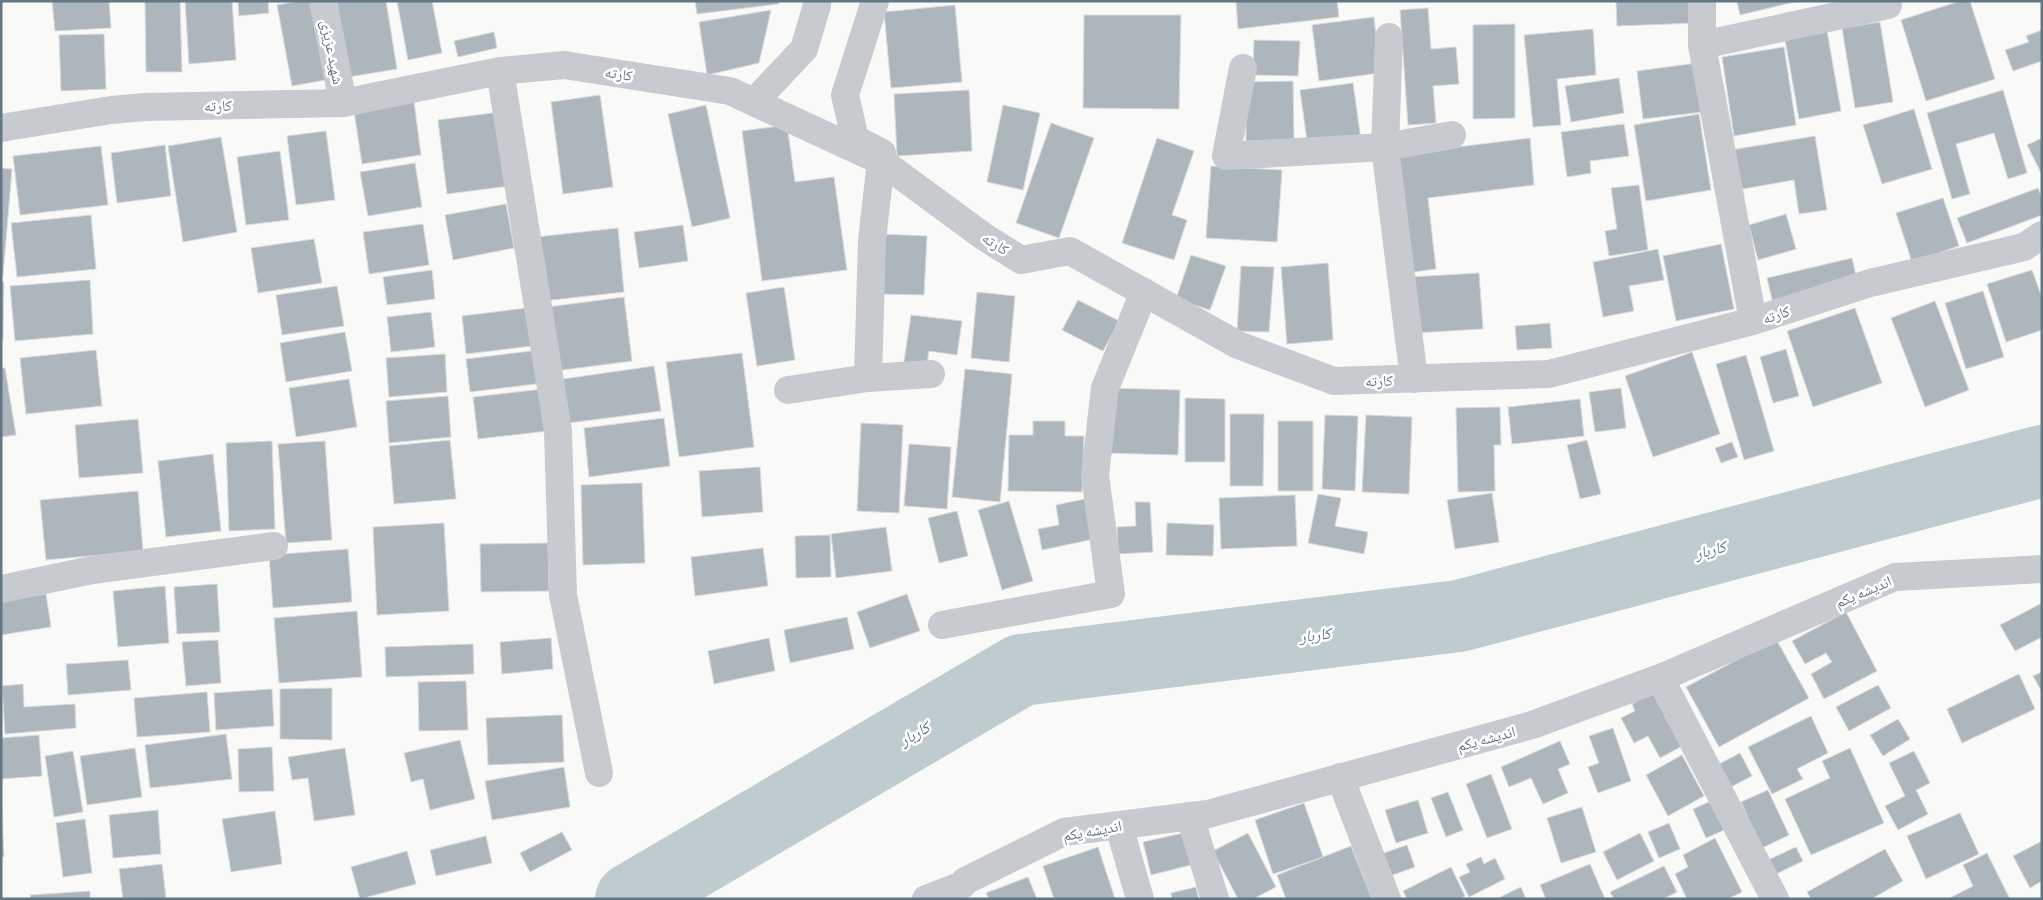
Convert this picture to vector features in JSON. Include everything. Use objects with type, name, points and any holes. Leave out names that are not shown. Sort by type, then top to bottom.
[{"type":"street","name":"شهید عزیزی","points":[[323,1],[343,103]]},
{"type":"street","points":[[754,102],[804,49],[817,1]]},
{"type":"street","points":[[875,1],[844,95],[855,139],[908,167],[983,236]]},
{"type":"street","points":[[1702,1],[1702,45],[1753,321]]},
{"type":"street","points":[[1702,45],[1888,5]]},
{"type":"street","points":[[1389,37],[1385,147],[1414,379]]},
{"type":"street","name":"کارته","points":[[1,128],[145,106],[343,103],[500,71],[564,65],[730,91],[880,161],[983,236],[1021,260],[1070,250],[1238,345],[1334,381],[1549,374],[1753,321],[1870,283],[2024,247],[2042,235]]},
{"type":"street","points":[[1244,68],[1226,156],[1385,147],[1452,135]]},
{"type":"street","points":[[500,71],[558,431],[564,595],[599,773]]},
{"type":"street","points":[[868,378],[872,240],[880,161]]},
{"type":"street","points":[[942,625],[1111,594],[1095,475],[1105,388],[1144,292]]},
{"type":"street","points":[[788,390],[868,378],[932,374]]},
{"type":"street","points":[[1,589],[92,570],[274,546]]},
{"type":"street","name":"اندیشه یکم","points":[[926,899],[964,892],[965,881],[1064,832],[1208,814],[1532,725],[1660,678],[1895,577],[2042,569]]},
{"type":"street","points":[[1660,678],[1775,899]]},
{"type":"street","points":[[1340,777],[1387,899]]},
{"type":"street","points":[[1190,816],[1215,899]]},
{"type":"street","points":[[1118,826],[1140,899]]},
{"type":"building","points":[[52,1],[109,1],[111,28],[55,31]]},
{"type":"building","points":[[145,1],[180,1],[182,72],[146,72]]},
{"type":"building","points":[[185,1],[232,1],[236,60],[189,64]]},
{"type":"building","points":[[238,1],[268,1],[269,13],[239,16]]},
{"type":"building","points":[[298,1],[317,1],[331,79],[292,86],[277,5]]},
{"type":"building","points":[[339,1],[386,1],[397,69],[343,78],[331,3]]},
{"type":"building","points":[[397,1],[432,1],[442,53],[408,60]]},
{"type":"building","points":[[695,1],[778,1],[779,4],[697,14]]},
{"type":"building","points":[[1236,1],[1337,1],[1339,17],[1238,29]]},
{"type":"building","points":[[1616,1],[1696,1],[1697,23],[1617,26]]},
{"type":"building","points":[[1737,1],[1799,1],[1740,15]]},
{"type":"building","points":[[1960,1],[1970,1],[1995,79],[1926,101],[1901,20]]},
{"type":"building","points":[[955,5],[962,82],[891,88],[884,12]]},
{"type":"building","points":[[1428,8],[1431,49],[1456,47],[1459,84],[1433,86],[1436,123],[1408,125],[1400,10]]},
{"type":"building","points":[[771,10],[759,63],[707,75],[699,22]]},
{"type":"building","points":[[1084,15],[1181,15],[1179,109],[1083,108]]},
{"type":"building","points":[[1374,17],[1380,73],[1319,81],[1312,25]]},
{"type":"building","points":[[1880,22],[1893,102],[1855,108],[1842,28]]},
{"type":"building","points":[[1515,24],[1515,118],[1473,119],[1473,25]]},
{"type":"building","points":[[1593,29],[1596,75],[1557,79],[1561,125],[1533,127],[1524,35]]},
{"type":"building","points":[[2042,30],[2042,61],[2013,71],[2005,50],[2029,42],[2026,36]]},
{"type":"building","points":[[1827,31],[1841,111],[1799,119],[1785,39]]},
{"type":"building","points":[[494,32],[497,48],[458,57],[454,41]]},
{"type":"building","points":[[104,34],[106,89],[61,91],[59,35]]},
{"type":"building","points":[[1254,40],[1300,41],[1298,76],[1253,75]]},
{"type":"building","points":[[1784,47],[1796,125],[1734,136],[1722,57]]},
{"type":"building","points":[[1697,63],[1703,112],[1643,119],[1637,71]]},
{"type":"building","points":[[1619,78],[1624,113],[1571,122],[1565,86]]},
{"type":"building","points":[[1293,81],[1294,141],[1246,141],[1246,82]]},
{"type":"building","points":[[1353,83],[1361,140],[1308,148],[1300,90]]},
{"type":"building","points":[[969,90],[972,151],[897,156],[894,94]]},
{"type":"building","points":[[2003,90],[2027,173],[2008,179],[1994,133],[1956,144],[1970,194],[1952,199],[1927,113]]},
{"type":"building","points":[[600,95],[613,187],[563,194],[551,102]]},
{"type":"building","points":[[414,102],[421,155],[362,164],[354,111]]},
{"type":"building","points":[[706,105],[730,218],[692,227],[668,114]]},
{"type":"building","points":[[1003,105],[1040,113],[1023,190],[987,182]]},
{"type":"building","points":[[1914,109],[1932,169],[1882,184],[1863,125]]},
{"type":"building","points":[[500,112],[510,186],[447,194],[438,120]]},
{"type":"building","points":[[1699,114],[1711,190],[1646,201],[1634,125]]},
{"type":"building","points":[[1051,123],[1094,138],[1059,238],[1016,223]]},
{"type":"building","points":[[1624,124],[1629,156],[1590,161],[1591,173],[1567,177],[1561,132]]},
{"type":"building","points":[[787,125],[795,182],[834,177],[847,270],[762,281],[742,131]]},
{"type":"building","points":[[326,131],[335,200],[296,205],[287,136]]},
{"type":"building","points":[[1815,136],[1827,210],[1799,214],[1794,180],[1737,190],[1731,150]]},
{"type":"building","points":[[221,137],[237,232],[183,242],[168,146]]},
{"type":"building","points":[[1157,138],[1194,151],[1172,215],[1187,220],[1174,260],[1122,243]]},
{"type":"building","points":[[1530,138],[1534,185],[1428,198],[1436,269],[1406,273],[1393,155]]},
{"type":"building","points":[[2042,138],[2042,175],[2027,145]]},
{"type":"building","points":[[165,145],[171,196],[117,203],[111,153]]},
{"type":"building","points":[[101,146],[108,205],[20,215],[13,156]]},
{"type":"building","points":[[280,151],[289,220],[246,225],[237,157]]},
{"type":"building","points":[[415,163],[422,207],[368,216],[360,172]]},
{"type":"building","points":[[1211,166],[1282,170],[1277,242],[1206,238]]},
{"type":"building","points":[[1,168],[12,169],[3,276],[1,276]]},
{"type":"building","points":[[1639,185],[1648,250],[1609,256],[1605,231],[1617,229],[1611,188]]},
{"type":"building","points":[[2038,188],[2042,198],[2042,215],[1967,243],[1957,218]]},
{"type":"building","points":[[1943,198],[1959,246],[1912,262],[1896,213]]},
{"type":"building","points":[[506,204],[514,248],[453,260],[445,215]]},
{"type":"building","points":[[1786,214],[1796,249],[1758,260],[1749,225]]},
{"type":"building","points":[[91,215],[96,269],[17,277],[11,223]]},
{"type":"building","points":[[423,224],[429,265],[369,274],[363,232]]},
{"type":"building","points":[[683,225],[688,261],[639,268],[634,232]]},
{"type":"building","points":[[618,228],[624,292],[543,301],[536,237]]},
{"type":"building","points":[[880,234],[927,236],[924,295],[877,294]]},
{"type":"building","points":[[314,239],[322,283],[258,293],[251,248]]},
{"type":"building","points":[[1721,244],[1734,309],[1676,321],[1663,256]]},
{"type":"building","points":[[1658,249],[1664,280],[1629,286],[1634,311],[1603,317],[1593,262]]},
{"type":"building","points":[[1191,255],[1226,266],[1210,310],[1176,299]]},
{"type":"building","points":[[1852,258],[1858,285],[1773,304],[1767,278]]},
{"type":"building","points":[[1328,263],[1333,340],[1287,344],[1281,267]]},
{"type":"building","points":[[1241,266],[1274,267],[1269,332],[1237,331]]},
{"type":"building","points":[[432,270],[435,299],[387,305],[383,277]]},
{"type":"building","points":[[2032,270],[2042,298],[2042,330],[2006,342],[1987,284]]},
{"type":"building","points":[[1479,273],[1483,329],[1414,333],[1410,277]]},
{"type":"building","points":[[90,280],[93,334],[15,341],[10,286]]},
{"type":"building","points":[[1,282],[4,282],[3,340],[1,340]]},
{"type":"building","points":[[337,286],[344,326],[282,335],[276,295]]},
{"type":"building","points":[[784,287],[795,360],[757,366],[746,293]]},
{"type":"building","points":[[1983,291],[2004,357],[1966,369],[1945,303]]},
{"type":"building","points":[[977,292],[1015,296],[1009,362],[971,358]]},
{"type":"building","points":[[624,297],[632,361],[555,371],[548,307]]},
{"type":"building","points":[[1078,300],[1119,321],[1103,351],[1062,330]]},
{"type":"building","points":[[1935,301],[1969,390],[1925,407],[1891,318]]},
{"type":"building","points":[[535,307],[540,345],[466,354],[462,316]]},
{"type":"building","points":[[1855,308],[1882,383],[1813,407],[1787,331]]},
{"type":"building","points":[[431,312],[435,347],[391,352],[387,317]]},
{"type":"building","points":[[911,315],[962,321],[957,355],[929,351],[926,371],[903,368]]},
{"type":"building","points":[[1550,323],[1552,348],[1517,350],[1515,326]]},
{"type":"building","points":[[345,332],[352,371],[286,382],[280,343]]},
{"type":"building","points":[[1786,349],[1799,396],[1773,403],[1760,357]]},
{"type":"building","points":[[96,350],[102,406],[26,414],[20,358]]},
{"type":"building","points":[[539,350],[544,383],[470,392],[466,359]]},
{"type":"building","points":[[1692,352],[1720,434],[1653,457],[1625,376]]},
{"type":"building","points":[[742,353],[754,447],[679,457],[666,362]]},
{"type":"building","points":[[445,354],[447,392],[389,397],[386,358]]},
{"type":"building","points":[[1746,355],[1774,451],[1744,460],[1716,364]]},
{"type":"building","points":[[654,366],[661,411],[569,423],[563,379]]},
{"type":"building","points":[[1,368],[5,368],[16,435],[1,437]]},
{"type":"building","points":[[965,369],[1012,374],[1000,502],[952,497]]},
{"type":"building","points":[[349,379],[357,427],[296,437],[289,388]]},
{"type":"building","points":[[1108,388],[1180,390],[1178,455],[1106,453]]},
{"type":"building","points":[[1621,388],[1626,428],[1595,432],[1589,392]]},
{"type":"building","points":[[543,389],[548,431],[478,439],[473,397]]},
{"type":"building","points":[[448,396],[451,437],[389,443],[386,401]]},
{"type":"building","points":[[1185,398],[1225,399],[1225,462],[1185,462]]},
{"type":"building","points":[[1580,399],[1584,436],[1512,444],[1508,407]]},
{"type":"building","points":[[1500,407],[1501,445],[1494,445],[1495,491],[1458,492],[1456,408]]},
{"type":"building","points":[[1230,414],[1264,414],[1263,486],[1230,486]]},
{"type":"building","points":[[1325,415],[1358,416],[1355,491],[1322,489]]},
{"type":"building","points":[[1366,415],[1412,417],[1409,494],[1362,492]]},
{"type":"building","points":[[664,418],[670,466],[589,477],[584,428]]},
{"type":"building","points":[[138,419],[143,473],[79,478],[75,425]]},
{"type":"building","points":[[1033,421],[1065,421],[1065,436],[1084,436],[1082,492],[1008,491],[1009,435],[1033,435]]},
{"type":"building","points":[[1278,421],[1313,421],[1313,491],[1278,491]]},
{"type":"building","points":[[861,423],[903,425],[899,513],[857,511]]},
{"type":"building","points":[[450,440],[456,499],[394,504],[389,446]]},
{"type":"building","points":[[1587,440],[1601,494],[1580,499],[1567,445]]},
{"type":"building","points":[[272,441],[275,529],[229,531],[226,443]]},
{"type":"building","points":[[325,441],[332,540],[286,543],[278,444]]},
{"type":"building","points":[[1732,442],[1738,457],[1721,463],[1715,448]]},
{"type":"building","points":[[909,444],[951,447],[947,509],[904,506]]},
{"type":"building","points":[[213,454],[221,531],[166,537],[158,461]]},
{"type":"building","points":[[760,467],[763,512],[702,517],[699,471]]},
{"type":"building","points":[[642,483],[645,563],[583,565],[581,485]]},
{"type":"building","points":[[138,491],[143,551],[46,560],[40,500]]},
{"type":"building","points":[[1492,493],[1499,542],[1455,549],[1447,500]]},
{"type":"building","points":[[1318,494],[1341,498],[1335,526],[1368,532],[1364,554],[1308,543]]},
{"type":"building","points":[[1295,495],[1297,546],[1221,549],[1219,498]]},
{"type":"building","points":[[1085,499],[1094,539],[1042,550],[1038,529],[1059,525],[1056,505]]},
{"type":"building","points":[[1009,501],[1033,581],[1002,590],[978,510]]},
{"type":"building","points":[[1135,502],[1150,502],[1153,552],[1118,554],[1117,527],[1136,526]]},
{"type":"building","points":[[957,511],[968,556],[939,563],[928,518]]},
{"type":"building","points":[[444,523],[449,611],[377,615],[373,527]]},
{"type":"building","points":[[1167,523],[1214,525],[1213,556],[1166,555]]},
{"type":"building","points":[[886,527],[892,571],[836,578],[831,534]]},
{"type":"building","points":[[830,535],[831,577],[796,578],[795,536]]},
{"type":"building","points":[[548,543],[549,591],[481,592],[480,544]]},
{"type":"building","points":[[763,548],[768,586],[695,596],[691,557]]},
{"type":"building","points":[[348,549],[352,602],[273,608],[269,555]]},
{"type":"building","points":[[217,584],[220,632],[177,634],[174,587]]},
{"type":"building","points":[[165,586],[169,643],[118,647],[113,591]]},
{"type":"building","points":[[46,594],[51,627],[1,635],[1,601]]},
{"type":"building","points":[[907,594],[920,631],[870,648],[857,612]]},
{"type":"building","points":[[2042,603],[2042,637],[2015,651],[2000,625]]},
{"type":"building","points":[[357,611],[362,677],[279,683],[274,618]]},
{"type":"building","points":[[1846,612],[1877,671],[1824,699],[1811,674],[1832,662],[1826,653],[1805,664],[1792,641]]},
{"type":"building","points":[[847,617],[854,649],[790,663],[784,630]]},
{"type":"building","points":[[551,638],[553,669],[502,674],[500,642]]},
{"type":"building","points":[[769,638],[775,671],[714,684],[708,651]]},
{"type":"building","points":[[1776,639],[1809,698],[1719,747],[1686,687]]},
{"type":"building","points":[[218,640],[221,683],[186,686],[182,642]]},
{"type":"building","points":[[473,644],[474,674],[386,677],[385,647]]},
{"type":"building","points":[[128,660],[131,690],[68,695],[66,664]]},
{"type":"building","points":[[2042,672],[2042,692],[2033,676]]},
{"type":"building","points":[[2019,674],[2035,709],[1962,743],[1947,709]]},
{"type":"building","points":[[466,681],[468,730],[419,731],[418,682]]},
{"type":"building","points":[[23,684],[24,707],[75,704],[76,728],[5,734],[2,686]]},
{"type":"building","points":[[1878,685],[1891,708],[1849,731],[1836,707]]},
{"type":"building","points":[[332,688],[332,740],[280,739],[280,689]]},
{"type":"building","points":[[272,689],[274,726],[216,730],[214,693]]},
{"type":"building","points":[[1656,691],[1684,745],[1660,758],[1648,736],[1634,743],[1621,718],[1635,711],[1632,704]]},
{"type":"building","points":[[207,692],[210,732],[137,737],[134,698]]},
{"type":"building","points":[[562,715],[564,762],[488,765],[486,718]]},
{"type":"building","points":[[1811,716],[1828,753],[1797,769],[1803,779],[1772,794],[1748,747]]},
{"type":"building","points":[[1898,719],[1910,739],[1883,756],[1870,735]]},
{"type":"building","points":[[1613,728],[1631,781],[1598,793],[1588,767],[1599,763],[1589,736]]},
{"type":"building","points":[[226,734],[232,779],[150,788],[145,745]]},
{"type":"building","points":[[39,735],[42,776],[1,779],[1,738]]},
{"type":"building","points":[[460,740],[475,799],[430,810],[423,779],[411,782],[404,753]]},
{"type":"building","points":[[1560,741],[1570,764],[1558,769],[1568,793],[1543,804],[1531,778],[1509,787],[1501,767]]},
{"type":"building","points":[[272,747],[274,791],[239,792],[238,749]]},
{"type":"building","points":[[135,748],[142,797],[87,805],[80,756]]},
{"type":"building","points":[[345,748],[355,815],[314,821],[308,778],[292,780],[288,757]]},
{"type":"building","points":[[1850,748],[1884,823],[1811,855],[1785,799],[1830,778],[1822,761]]},
{"type":"building","points":[[73,751],[83,812],[54,817],[45,756]]},
{"type":"building","points":[[1914,751],[1930,783],[1916,790],[1928,814],[1898,830],[1885,806],[1905,796],[1889,763]]},
{"type":"building","points":[[1740,753],[1752,776],[1731,787],[1719,764]]},
{"type":"building","points":[[1682,755],[1704,796],[1668,816],[1646,775]]},
{"type":"building","points":[[564,767],[570,807],[492,820],[485,781]]},
{"type":"building","points":[[1491,774],[1512,829],[1487,838],[1466,784]]},
{"type":"building","points":[[1768,790],[1789,835],[1762,848],[1741,802]]},
{"type":"building","points":[[1448,792],[1463,830],[1446,837],[1431,798]]},
{"type":"building","points":[[1,794],[4,857],[1,857]]},
{"type":"building","points":[[1718,798],[1731,827],[1706,838],[1693,809]]},
{"type":"building","points":[[1418,800],[1428,833],[1396,843],[1385,810]]},
{"type":"building","points":[[1304,803],[1323,857],[1273,874],[1255,820]]},
{"type":"building","points":[[1582,807],[1596,852],[1561,863],[1547,818]]},
{"type":"building","points":[[158,810],[161,854],[113,858],[109,815]]},
{"type":"building","points":[[275,811],[282,864],[231,872],[222,819]]},
{"type":"building","points":[[1960,813],[1979,854],[1926,879],[1907,836]]},
{"type":"building","points":[[85,819],[92,873],[63,877],[56,823]]},
{"type":"building","points":[[1669,823],[1680,849],[1659,858],[1648,832]]},
{"type":"building","points":[[562,832],[572,850],[530,872],[520,853]]},
{"type":"building","points":[[1188,832],[1195,864],[1151,875],[1143,842]]},
{"type":"building","points":[[1248,833],[1276,887],[1253,899],[1238,899],[1213,851]]},
{"type":"building","points":[[1640,833],[1654,861],[1617,880],[1603,852]]},
{"type":"building","points":[[486,836],[492,863],[436,876],[430,850]]},
{"type":"building","points":[[1715,838],[1742,892],[1728,899],[1687,899],[1675,874],[1688,867],[1683,855]]},
{"type":"building","points":[[2042,841],[2042,881],[2030,888],[2013,856]]},
{"type":"building","points":[[1407,845],[1415,867],[1387,877],[1378,855]]},
{"type":"building","points":[[1351,846],[1372,899],[1286,899],[1277,875]]},
{"type":"building","points":[[1098,847],[1115,899],[1054,899],[1043,866]]},
{"type":"building","points":[[1796,847],[1803,861],[1774,875],[1768,860]]},
{"type":"building","points":[[1885,849],[1903,881],[1871,899],[1811,899],[1807,892]]},
{"type":"building","points":[[407,851],[416,884],[360,899],[351,867]]},
{"type":"building","points":[[1987,853],[2010,899],[1948,899],[1973,886],[1963,865]]},
{"type":"building","points":[[1481,857],[1484,864],[1495,858],[1505,879],[1469,897],[1459,877],[1470,872],[1466,864]]},
{"type":"building","points":[[162,864],[166,898],[123,899],[119,869]]},
{"type":"building","points":[[1590,864],[1605,899],[1546,899],[1540,885]]},
{"type":"building","points":[[1664,866],[1677,892],[1663,899],[1614,899],[1610,892]]},
{"type":"building","points":[[1451,867],[1465,896],[1460,899],[1407,899],[1403,891]]},
{"type":"building","points":[[1028,877],[1037,899],[989,899],[986,893]]},
{"type":"building","points":[[1196,887],[1199,899],[1172,899],[1171,893]]},
{"type":"building","points":[[1521,887],[1526,899],[1496,899]]},
{"type":"building","points":[[90,891],[90,899],[31,899],[30,895]]},
{"type":"waterway","name":"کاربار","points":[[631,899],[1021,670],[1459,616],[2042,461]]}]
